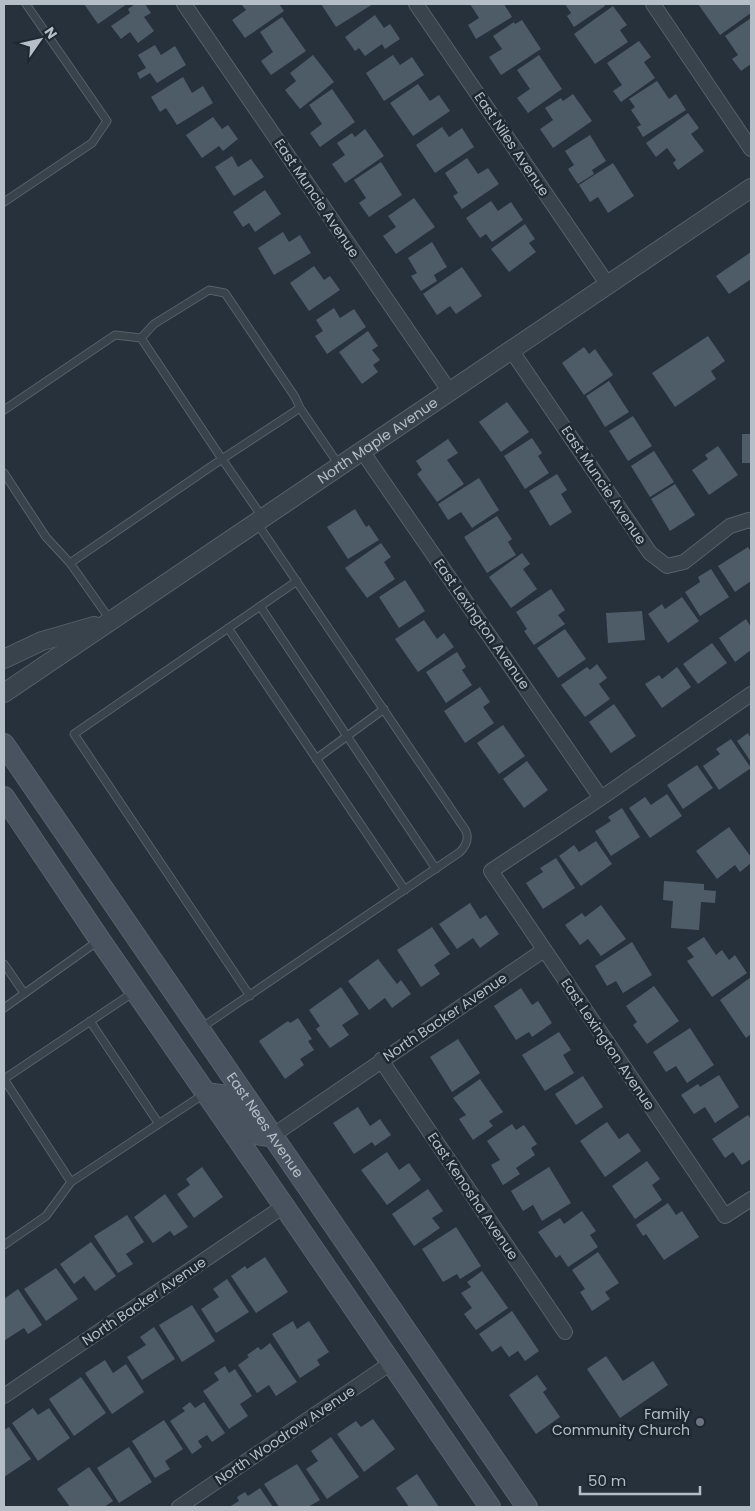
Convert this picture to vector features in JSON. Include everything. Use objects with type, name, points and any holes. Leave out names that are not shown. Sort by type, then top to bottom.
[{"type":"main road","name":"East Nees Avenue","points":[[4,744],[527,1507]]},
{"type":"main road","name":"East Nees Avenue","points":[[4,797],[100,940],[490,1507]]},
{"type":"main road","points":[[206,1092],[227,1096],[255,1133],[272,1136]]},
{"type":"street","name":"East Muncie Avenue","points":[[184,4],[450,392]]},
{"type":"street","name":"East Niles Avenue","points":[[416,4],[608,285]]},
{"type":"street","points":[[653,4],[751,149]]},
{"type":"street","name":"North Maple Avenue","points":[[4,694],[751,188]]},
{"type":"street","name":"East Muncie Avenue","points":[[511,350],[650,553],[666,566],[684,562],[730,526],[750,521]]},
{"type":"street","name":"East Lexington Avenue","points":[[362,451],[601,798],[491,871],[725,1216],[751,1199]]},
{"type":"street","points":[[4,659],[42,641],[111,621]]},
{"type":"street","points":[[601,798],[751,694]]},
{"type":"street","name":"North Backer Avenue","points":[[272,1136],[544,950]]},
{"type":"street","name":"East Kenosha Avenue","points":[[381,1060],[565,1332]]},
{"type":"street","name":"North Backer Avenue","points":[[4,1396],[284,1206]]},
{"type":"street","name":"North Woodrow Avenue","points":[[179,1507],[391,1363]]},
{"type":"lane","points":[[4,202],[92,144],[106,121],[26,4]]},
{"type":"lane","points":[[140,338],[154,324],[209,290],[225,293],[340,466]]},
{"type":"lane","points":[[4,410],[115,335],[140,338],[222,458],[297,581],[468,835],[463,849],[436,869],[200,1030]]},
{"type":"lane","points":[[70,563],[222,458],[300,408]]},
{"type":"lane","points":[[4,473],[46,537],[70,563],[111,621]]},
{"type":"lane","points":[[250,996],[74,734],[297,581]]},
{"type":"lane","points":[[260,606],[436,869]]},
{"type":"lane","points":[[228,628],[404,890]]},
{"type":"lane","points":[[316,759],[384,709]]},
{"type":"lane","points":[[4,1008],[100,940]]},
{"type":"lane","points":[[4,964],[24,993]]},
{"type":"lane","points":[[71,1182],[4,1079],[136,990]]},
{"type":"lane","points":[[90,1021],[159,1124]]},
{"type":"lane","points":[[4,1245],[46,1216],[71,1182],[206,1092]]},
{"type":"building","points":[[84,4],[127,4],[98,24]]},
{"type":"building","points":[[135,4],[145,4],[151,13],[144,17],[154,31],[138,43],[130,32],[121,39],[111,26],[130,13],[128,9]]},
{"type":"building","points":[[241,4],[279,4],[284,11],[245,38],[232,20],[246,10]]},
{"type":"building","points":[[321,4],[373,4],[336,27]]},
{"type":"building","points":[[470,4],[504,4],[512,17],[476,39],[468,25],[479,18]]},
{"type":"building","points":[[565,4],[604,4],[605,6],[574,27],[567,16],[571,13]]},
{"type":"building","points":[[698,4],[751,4],[751,13],[720,35]]},
{"type":"building","points":[[613,6],[627,25],[620,30],[628,42],[595,64],[574,34]]},
{"type":"building","points":[[375,15],[384,28],[390,24],[400,39],[385,49],[382,44],[365,56],[359,48],[355,51],[345,37]]},
{"type":"building","points":[[282,17],[306,51],[271,75],[261,61],[273,52],[260,32]]},
{"type":"building","points":[[751,18],[751,64],[741,71],[732,59],[738,55],[725,36]]},
{"type":"building","points":[[522,20],[541,49],[501,75],[489,57],[502,49],[493,36],[514,22],[515,24]]},
{"type":"building","points":[[639,41],[651,57],[644,62],[655,78],[621,102],[613,91],[622,85],[607,63]]},
{"type":"building","points":[[155,45],[161,55],[175,46],[186,65],[157,83],[150,73],[140,79],[137,73],[146,68],[138,55]]},
{"type":"building","points":[[313,55],[334,82],[300,109],[285,90],[296,81],[290,73]]},
{"type":"building","points":[[393,55],[400,65],[412,57],[424,75],[384,101],[366,73]]},
{"type":"building","points":[[539,55],[562,89],[528,113],[517,98],[530,89],[517,70]]},
{"type":"building","points":[[183,77],[192,93],[203,86],[213,103],[177,125],[166,108],[160,112],[151,97]]},
{"type":"building","points":[[657,81],[669,99],[676,94],[686,110],[643,137],[637,127],[641,125],[631,110],[635,107],[629,99]]},
{"type":"building","points":[[418,84],[430,101],[439,95],[450,111],[413,136],[390,103]]},
{"type":"building","points":[[332,89],[355,122],[320,147],[310,133],[322,124],[309,105]]},
{"type":"building","points":[[573,94],[592,121],[553,148],[540,129],[553,120],[545,108],[561,98],[563,101]]},
{"type":"building","points":[[688,113],[699,128],[691,134],[704,151],[678,170],[673,163],[676,160],[667,148],[656,157],[646,143]]},
{"type":"building","points":[[213,117],[222,129],[228,125],[238,139],[223,151],[219,146],[202,158],[186,135]]},
{"type":"building","points":[[442,127],[449,137],[462,128],[474,147],[435,173],[416,145]]},
{"type":"building","points":[[365,129],[384,156],[345,183],[332,164],[345,155],[337,143],[352,133],[355,137]]},
{"type":"building","points":[[590,135],[606,161],[592,170],[594,174],[578,184],[568,169],[574,165],[565,151]]},
{"type":"building","points":[[232,156],[238,167],[251,159],[264,177],[234,196],[215,167]]},
{"type":"building","points":[[467,158],[478,174],[488,168],[499,184],[462,209],[453,196],[458,193],[445,173]]},
{"type":"building","points":[[381,162],[402,195],[369,217],[359,203],[366,198],[354,180]]},
{"type":"building","points":[[613,163],[634,196],[608,213],[598,197],[590,202],[579,185]]},
{"type":"building","points":[[265,190],[281,214],[255,232],[249,223],[243,227],[233,212]]},
{"type":"building","points":[[414,198],[435,227],[396,254],[383,236],[396,227],[388,216]]},
{"type":"building","points":[[491,201],[498,211],[511,202],[523,220],[492,242],[486,234],[480,238],[466,218]]},
{"type":"building","points":[[525,224],[535,239],[529,243],[536,252],[509,272],[491,249]]},
{"type":"building","points":[[283,232],[289,242],[300,235],[311,253],[274,275],[258,248]]},
{"type":"building","points":[[432,242],[447,267],[434,275],[437,281],[421,291],[411,276],[417,273],[408,258]]},
{"type":"building","points":[[751,252],[751,279],[729,294],[716,276]]},
{"type":"building","points":[[314,266],[324,280],[330,276],[340,290],[309,311],[290,283]]},
{"type":"building","points":[[462,267],[482,296],[456,314],[450,306],[437,315],[423,294]]},
{"type":"building","points":[[334,308],[340,318],[354,309],[366,327],[327,354],[315,336],[323,331],[316,320]]},
{"type":"building","points":[[368,331],[378,346],[372,350],[380,360],[373,365],[378,372],[362,384],[339,352]]},
{"type":"building","points":[[708,336],[725,361],[711,371],[716,379],[675,407],[652,373]]},
{"type":"building","points":[[584,347],[589,354],[595,349],[613,375],[584,395],[562,363]]},
{"type":"building","points":[[609,381],[629,412],[605,427],[586,396]]},
{"type":"building","points":[[507,402],[529,432],[501,452],[479,422]]},
{"type":"building","points":[[633,416],[652,446],[628,461],[609,431]]},
{"type":"building","points":[[742,434],[751,434],[751,463],[742,463]]},
{"type":"building","points":[[532,438],[542,453],[538,456],[549,473],[525,489],[504,456]]},
{"type":"building","points":[[448,439],[458,453],[447,460],[464,484],[437,502],[417,474],[422,470],[416,461]]},
{"type":"building","points":[[718,446],[738,475],[709,495],[692,470],[708,459],[705,455]]},
{"type":"building","points":[[654,451],[674,482],[650,497],[631,466]]},
{"type":"building","points":[[557,474],[567,490],[561,494],[572,512],[550,526],[529,491]]},
{"type":"building","points":[[479,478],[499,510],[472,528],[461,512],[448,520],[438,504]]},
{"type":"building","points":[[675,484],[695,515],[670,531],[651,499]]},
{"type":"building","points":[[355,509],[366,527],[369,525],[379,540],[348,559],[327,527]]},
{"type":"building","points":[[497,516],[512,539],[508,542],[516,555],[487,573],[464,537]]},
{"type":"building","points":[[381,543],[391,557],[384,562],[395,579],[367,598],[345,568]]},
{"type":"building","points":[[748,547],[751,552],[751,581],[735,592],[718,566]]},
{"type":"building","points":[[522,553],[530,564],[523,569],[537,589],[511,608],[489,577]]},
{"type":"building","points":[[711,569],[729,597],[700,616],[685,592],[700,582],[698,577]]},
{"type":"building","points":[[405,580],[425,611],[399,628],[379,597]]},
{"type":"building","points":[[551,589],[565,610],[558,615],[565,624],[534,645],[524,631],[527,629],[516,612]]},
{"type":"building","points":[[682,597],[699,621],[668,643],[648,614],[662,604],[665,609]]},
{"type":"building","points":[[642,611],[645,640],[608,643],[606,613]]},
{"type":"building","points":[[746,619],[751,627],[751,650],[735,662],[719,638]]},
{"type":"building","points":[[424,620],[437,639],[444,633],[454,647],[418,672],[395,639]]},
{"type":"building","points":[[565,629],[586,659],[558,678],[537,648]]},
{"type":"building","points":[[712,643],[727,663],[698,684],[683,664]]},
{"type":"building","points":[[457,652],[466,667],[462,670],[472,685],[446,703],[426,672]]},
{"type":"building","points":[[597,664],[607,678],[599,684],[610,699],[585,717],[561,685],[587,667],[590,670]]},
{"type":"building","points":[[677,667],[691,687],[662,708],[645,684],[659,675],[662,679]]},
{"type":"building","points":[[480,687],[490,702],[483,707],[494,723],[465,743],[444,711]]},
{"type":"building","points":[[614,704],[636,736],[611,753],[589,722]]},
{"type":"building","points":[[503,725],[525,756],[499,774],[477,743]]},
{"type":"building","points":[[748,733],[751,736],[751,762],[737,741]]},
{"type":"building","points":[[731,739],[751,768],[719,790],[703,766],[720,754],[716,749]]},
{"type":"building","points":[[527,761],[548,790],[524,808],[503,779]]},
{"type":"building","points":[[697,765],[713,788],[683,809],[667,785]]},
{"type":"building","points":[[667,794],[682,816],[650,838],[629,808],[645,797],[651,805]]},
{"type":"building","points":[[622,808],[640,837],[611,856],[595,831],[611,821],[608,817]]},
{"type":"building","points":[[729,827],[751,857],[751,863],[740,872],[735,865],[717,879],[696,851]]},
{"type":"building","points":[[596,841],[612,864],[581,886],[559,856],[574,845],[579,852]]},
{"type":"building","points":[[556,858],[575,888],[543,909],[526,883],[543,872],[540,868]]},
{"type":"building","points":[[664,881],[704,884],[704,890],[716,891],[715,903],[701,902],[699,930],[671,928],[673,901],[663,900]]},
{"type":"building","points":[[470,903],[480,919],[486,915],[499,934],[480,948],[473,938],[457,949],[439,924]]},
{"type":"building","points":[[601,905],[626,939],[601,956],[588,939],[580,945],[565,925],[582,913],[585,917]]},
{"type":"building","points":[[432,927],[450,954],[434,965],[440,974],[421,987],[397,950]]},
{"type":"building","points":[[704,937],[716,955],[722,950],[729,960],[735,955],[747,973],[712,997],[687,961],[694,957],[687,948]]},
{"type":"building","points":[[632,942],[652,975],[623,993],[616,981],[607,986],[595,966]]},
{"type":"building","points":[[378,959],[397,984],[401,980],[411,994],[392,1008],[385,998],[369,1010],[348,981]]},
{"type":"building","points":[[751,977],[751,1034],[746,1038],[720,1000]]},
{"type":"building","points":[[654,986],[679,1021],[647,1044],[633,1025],[637,1022],[626,1006]]},
{"type":"building","points":[[341,987],[359,1014],[342,1025],[349,1035],[330,1048],[316,1029],[320,1026],[309,1010]]},
{"type":"building","points":[[521,988],[532,1005],[538,1001],[552,1023],[532,1037],[529,1032],[516,1040],[494,1006]]},
{"type":"building","points":[[298,1018],[312,1039],[308,1041],[314,1050],[300,1059],[304,1065],[285,1079],[259,1041],[288,1021],[290,1023]]},
{"type":"building","points":[[690,1028],[714,1065],[687,1083],[676,1066],[666,1072],[653,1052]]},
{"type":"building","points":[[559,1032],[571,1050],[563,1055],[574,1073],[545,1091],[522,1055]]},
{"type":"building","points":[[458,1039],[480,1073],[452,1092],[430,1057]]},
{"type":"building","points":[[719,1075],[739,1107],[715,1123],[705,1107],[694,1114],[681,1095],[698,1084],[700,1087]]},
{"type":"building","points":[[583,1076],[603,1107],[576,1125],[555,1094]]},
{"type":"building","points":[[480,1079],[503,1112],[489,1121],[493,1126],[473,1140],[459,1119],[466,1115],[453,1098]]},
{"type":"building","points":[[358,1107],[370,1126],[380,1119],[391,1135],[375,1146],[372,1142],[354,1154],[333,1123]]},
{"type":"building","points":[[748,1115],[751,1119],[751,1159],[742,1165],[733,1152],[725,1158],[712,1139]]},
{"type":"building","points":[[607,1122],[619,1139],[628,1133],[641,1151],[605,1177],[580,1141]]},
{"type":"building","points":[[512,1124],[516,1130],[524,1125],[537,1144],[531,1148],[535,1155],[516,1168],[520,1174],[503,1185],[491,1165],[500,1160],[487,1141]]},
{"type":"building","points":[[387,1152],[399,1170],[409,1163],[421,1180],[387,1205],[361,1170]]},
{"type":"building","points":[[647,1161],[660,1179],[652,1185],[662,1200],[635,1219],[612,1186]]},
{"type":"building","points":[[202,1167],[223,1197],[194,1218],[177,1194],[190,1185],[186,1179]]},
{"type":"building","points":[[549,1167],[571,1203],[542,1221],[533,1205],[523,1211],[511,1191]]},
{"type":"building","points":[[428,1189],[443,1211],[432,1218],[440,1228],[414,1246],[392,1214]]},
{"type":"building","points":[[165,1194],[188,1227],[174,1236],[170,1231],[153,1243],[134,1217]]},
{"type":"building","points":[[668,1203],[676,1215],[682,1211],[699,1237],[664,1260],[646,1234],[643,1236],[636,1225]]},
{"type":"building","points":[[582,1211],[596,1231],[590,1235],[598,1247],[568,1267],[560,1255],[556,1258],[538,1232],[560,1218],[564,1224]]},
{"type":"building","points":[[127,1215],[144,1242],[126,1254],[133,1264],[118,1273],[94,1236]]},
{"type":"building","points":[[456,1227],[481,1266],[460,1279],[457,1274],[443,1282],[422,1249]]},
{"type":"building","points":[[91,1242],[116,1276],[95,1291],[84,1276],[74,1284],[60,1264]]},
{"type":"building","points":[[598,1252],[619,1283],[605,1292],[610,1299],[592,1311],[580,1292],[585,1289],[572,1270]]},
{"type":"building","points":[[265,1257],[288,1292],[256,1313],[231,1276],[245,1266],[247,1269]]},
{"type":"building","points":[[56,1268],[78,1299],[46,1321],[24,1289]]},
{"type":"building","points":[[482,1271],[508,1308],[476,1330],[464,1314],[472,1308],[461,1293],[471,1287],[467,1282]]},
{"type":"building","points":[[227,1279],[249,1312],[216,1333],[201,1309],[219,1297],[213,1289]]},
{"type":"building","points":[[18,1289],[42,1325],[28,1334],[24,1328],[5,1340],[4,1299]]},
{"type":"building","points":[[192,1305],[215,1341],[182,1362],[159,1325]]},
{"type":"building","points":[[512,1311],[539,1351],[525,1361],[518,1351],[509,1357],[501,1346],[492,1352],[479,1334]]},
{"type":"building","points":[[293,1321],[297,1329],[309,1321],[329,1352],[317,1360],[320,1365],[300,1378],[272,1334]]},
{"type":"building","points":[[154,1327],[175,1359],[142,1380],[127,1357],[146,1345],[140,1337]]},
{"type":"building","points":[[270,1343],[297,1382],[276,1396],[269,1385],[257,1393],[238,1365],[258,1347],[261,1350]]},
{"type":"building","points":[[606,1356],[623,1381],[653,1361],[668,1385],[620,1418],[587,1369]]},
{"type":"building","points":[[105,1360],[113,1373],[126,1364],[144,1392],[112,1414],[85,1373]]},
{"type":"building","points":[[225,1366],[229,1373],[235,1369],[252,1396],[240,1404],[248,1416],[229,1429],[203,1391],[219,1380],[214,1373]]},
{"type":"building","points":[[537,1375],[547,1389],[543,1392],[560,1417],[536,1434],[509,1395]]},
{"type":"building","points":[[81,1377],[106,1413],[74,1436],[49,1399]]},
{"type":"building","points":[[190,1402],[195,1408],[204,1402],[225,1433],[212,1442],[207,1435],[198,1441],[202,1447],[192,1454],[170,1421],[185,1411],[182,1408]]},
{"type":"building","points":[[33,1408],[38,1415],[49,1408],[70,1438],[38,1461],[12,1423]]},
{"type":"building","points":[[373,1419],[395,1449],[364,1472],[337,1434],[356,1421],[361,1427]]},
{"type":"building","points":[[164,1420],[183,1449],[165,1461],[170,1469],[155,1478],[132,1441]]},
{"type":"building","points":[[9,1427],[31,1459],[4,1477],[4,1430]]},
{"type":"building","points":[[331,1437],[359,1477],[327,1499],[306,1469],[318,1461],[311,1451]]},
{"type":"building","points":[[129,1447],[152,1482],[119,1503],[97,1468]]},
{"type":"building","points":[[297,1464],[320,1500],[308,1507],[279,1507],[264,1484]]},
{"type":"building","points":[[89,1467],[113,1501],[104,1507],[70,1507],[57,1489]]},
{"type":"building","points":[[417,1474],[439,1507],[409,1507],[396,1488]]},
{"type":"building","points":[[260,1488],[273,1507],[229,1507],[239,1501],[237,1497],[245,1492],[248,1496]]},
{"type":"place","name":"Family Community Church","points":[[700,1422]]}]
